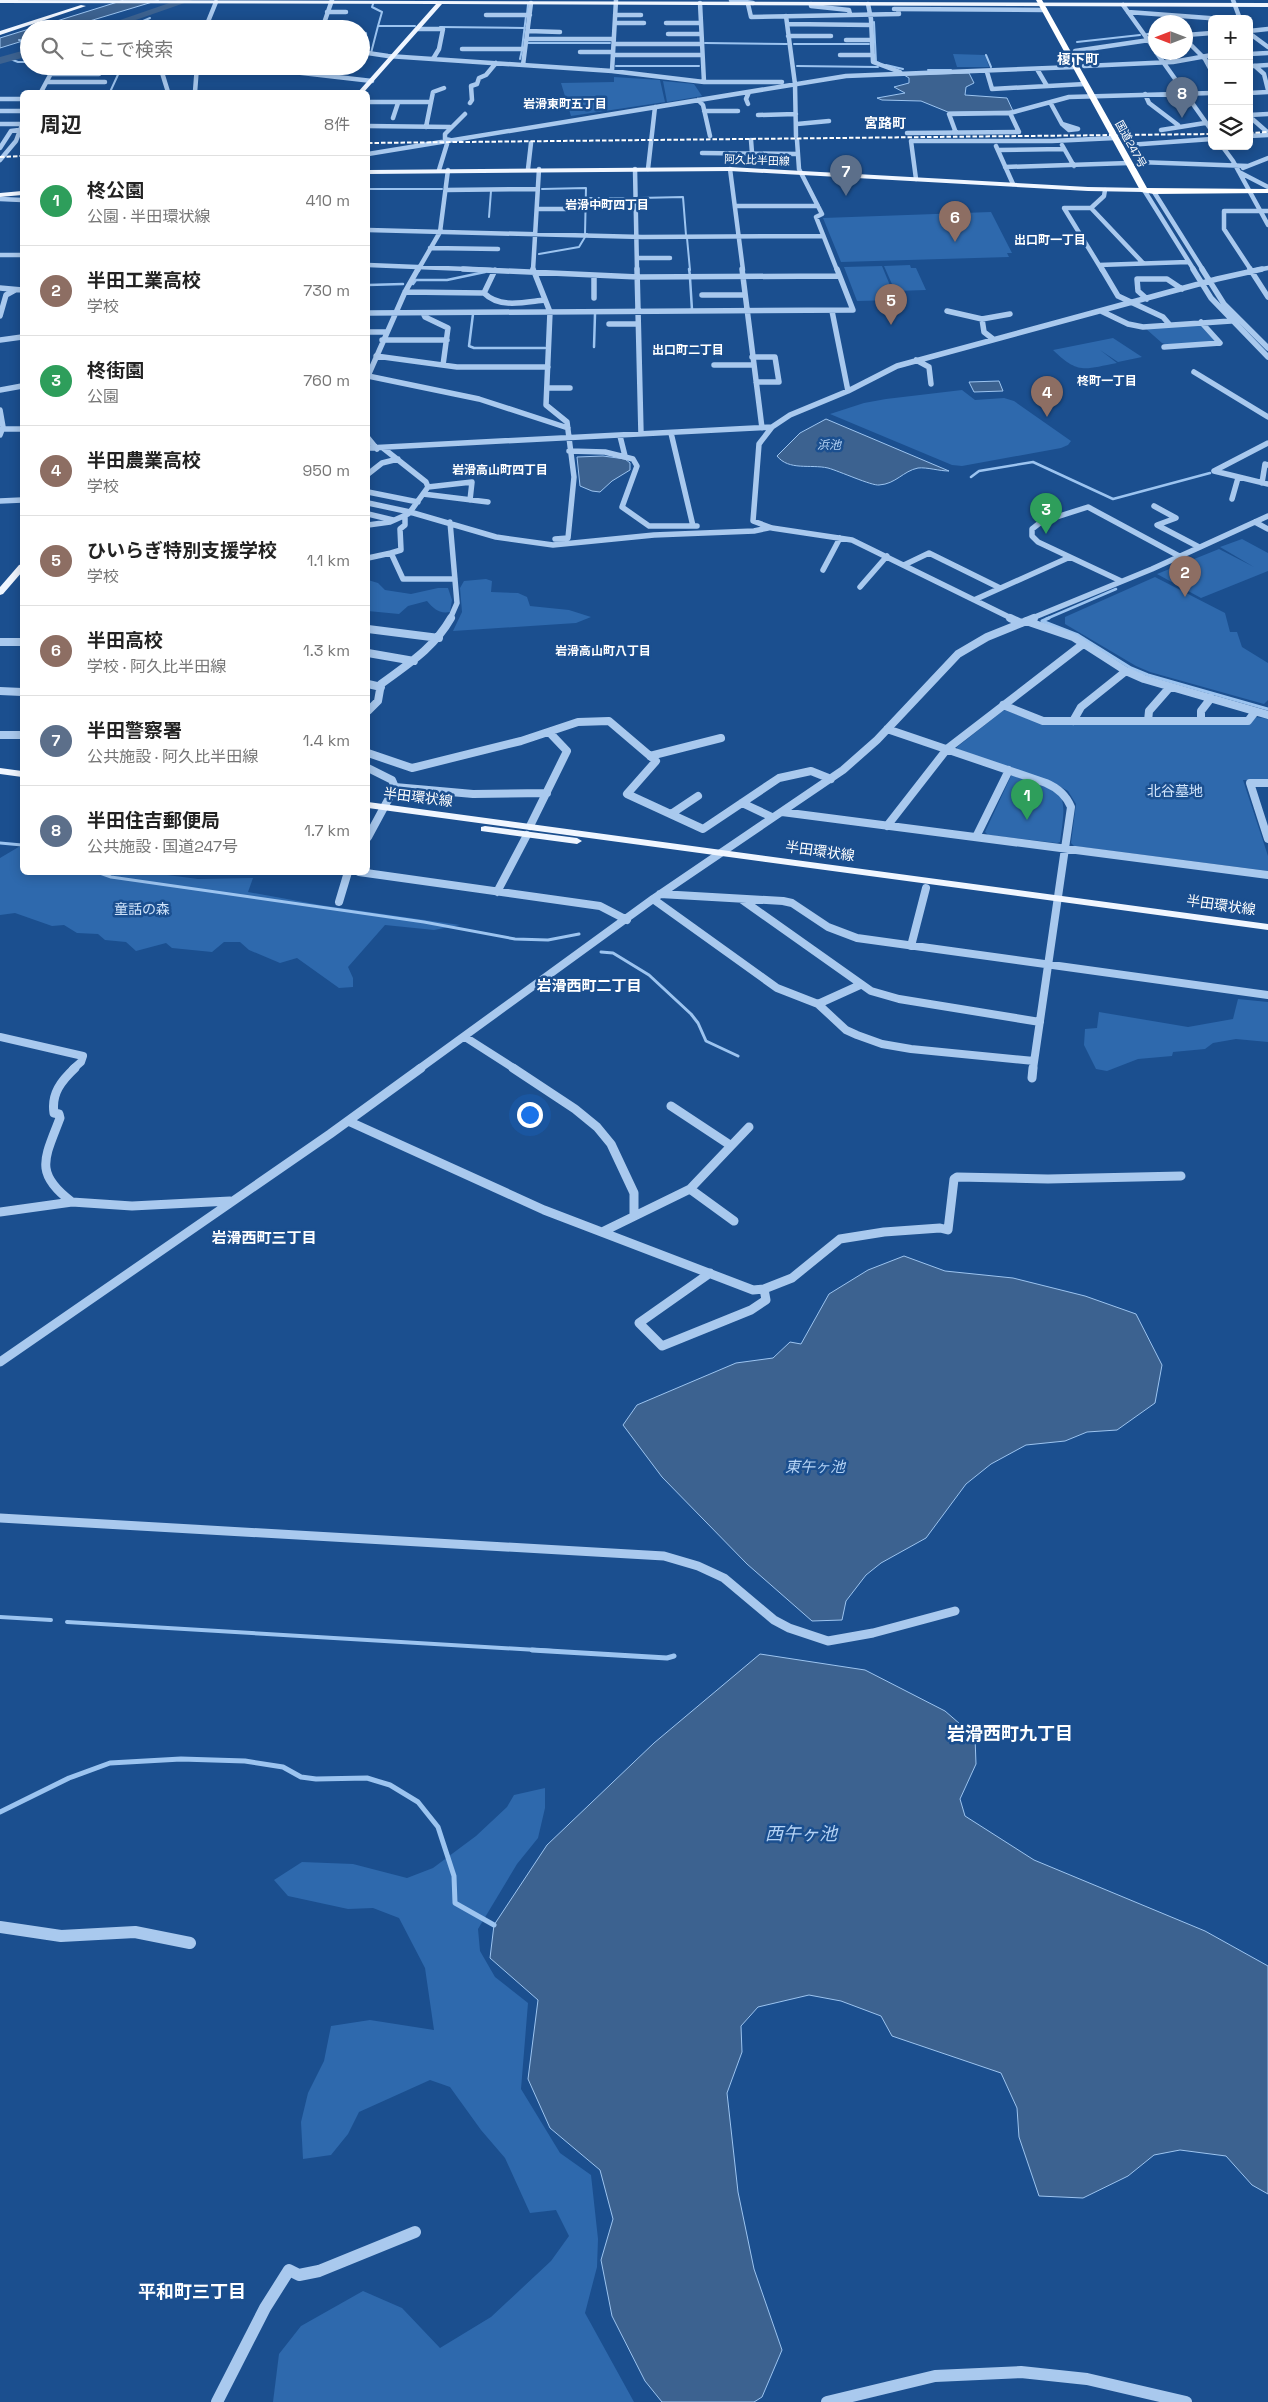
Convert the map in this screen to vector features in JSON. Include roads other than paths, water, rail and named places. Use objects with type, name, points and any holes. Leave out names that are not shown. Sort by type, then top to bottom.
[{"type":"highway","name":"国道247号","points":[[1044,4],[1075,50],[1085,84],[1129,163],[1150,190]]},
{"type":"highway","name":"国道247号","points":[[1044,4],[1080,66],[1100,94],[1138,162],[1150,190]]},
{"type":"highway","points":[[1150,190],[1268,189]]},
{"type":"main road","points":[[0,1],[205,0],[215,2]]},
{"type":"main road","points":[[39,20],[96,1]]},
{"type":"main road","points":[[112,1],[442,1],[748,4],[759,2],[811,4],[836,2],[868,4],[941,2],[1123,5],[1184,5],[1234,2],[1268,5]]},
{"type":"main road","points":[[363,90],[442,1]]},
{"type":"main road","points":[[0,33],[20,26]]},
{"type":"main road","name":"阿久比半田線","points":[[370,172],[528,169],[730,169],[1105,190],[1150,190]]},
{"type":"main road","points":[[0,195],[20,193]]},
{"type":"main road","points":[[0,592],[20,569]]},
{"type":"main road","points":[[0,763],[20,765]]},
{"type":"main road","points":[[0,771],[20,774]]},
{"type":"main road","name":"半田環状線","points":[[370,806],[382,811],[711,859],[926,888],[1268,927]]},
{"type":"main road","name":"半田環状線","points":[[370,813],[382,811]]},
{"type":"main road","name":"半田環状線","points":[[529,831],[721,853],[1268,934]]},
{"type":"street","points":[[731,0],[759,2]]},
{"type":"street","points":[[325,20],[331,1]]},
{"type":"street","points":[[208,20],[215,2]]},
{"type":"street","points":[[612,70],[616,2]]},
{"type":"street","points":[[1234,2],[1239,15]]},
{"type":"street","points":[[523,65],[532,3]]},
{"type":"street","points":[[700,3],[704,82]]},
{"type":"street","points":[[748,4],[751,16],[899,14],[898,10]]},
{"type":"street","points":[[811,4],[811,6],[849,10],[850,14]]},
{"type":"street","points":[[868,4],[874,63],[902,73]]},
{"type":"street","points":[[894,4],[894,10],[984,11],[1044,4]]},
{"type":"street","points":[[1075,50],[1148,40],[1123,5]]},
{"type":"street","points":[[1184,5],[1186,15]]},
{"type":"street","points":[[984,11],[987,20]]},
{"type":"street","points":[[327,12],[346,12]]},
{"type":"street","points":[[1128,12],[1172,15]]},
{"type":"street","points":[[486,15],[530,15]]},
{"type":"street","points":[[615,15],[641,15]]},
{"type":"street","points":[[370,313],[853,310],[816,217],[822,214],[800,172],[794,83],[786,16]]},
{"type":"street","points":[[1193,17],[1208,18]]},
{"type":"street","points":[[615,22],[644,23]]},
{"type":"street","points":[[666,23],[701,23]]},
{"type":"street","points":[[787,24],[871,25]]},
{"type":"street","points":[[418,28],[443,29],[439,49],[434,59]]},
{"type":"street","points":[[1253,31],[1268,29]]},
{"type":"street","points":[[528,31],[560,32]]},
{"type":"street","points":[[1193,34],[1208,33]]},
{"type":"street","points":[[668,34],[701,34]]},
{"type":"street","points":[[1253,35],[1268,47]]},
{"type":"street","points":[[788,36],[831,36]]},
{"type":"street","points":[[527,38],[702,44]]},
{"type":"street","points":[[846,40],[872,40]]},
{"type":"street","points":[[582,44],[614,42]]},
{"type":"street","points":[[1193,47],[1208,63]]},
{"type":"street","points":[[462,49],[525,49]]},
{"type":"street","points":[[580,52],[702,55]]},
{"type":"street","points":[[370,53],[394,57],[612,70],[704,82],[794,83]]},
{"type":"street","points":[[1253,54],[1268,53]]},
{"type":"street","points":[[840,55],[873,55]]},
{"type":"street","points":[[370,154],[846,76],[987,72],[1163,63],[1208,56]]},
{"type":"street","points":[[1161,60],[1208,126]]},
{"type":"street","points":[[470,103],[472,100],[471,86],[477,84],[479,78],[486,75],[496,64]]},
{"type":"street","points":[[1255,66],[1268,65]]},
{"type":"street","points":[[1253,92],[1268,91],[1264,74],[1255,66]]},
{"type":"street","points":[[1037,69],[1047,86]]},
{"type":"street","points":[[987,72],[992,89],[1085,84]]},
{"type":"street","points":[[42,90],[50,75]]},
{"type":"street","points":[[163,75],[167,90]]},
{"type":"street","points":[[196,90],[197,75]]},
{"type":"street","points":[[320,75],[372,81]]},
{"type":"street","points":[[47,82],[105,82]]},
{"type":"street","points":[[42,90],[80,88]]},
{"type":"street","points":[[426,127],[430,99],[433,92],[444,88]]},
{"type":"street","points":[[748,104],[746,99],[749,92]]},
{"type":"street","points":[[956,132],[949,114],[1010,113],[1069,97],[1100,94],[1208,93]]},
{"type":"street","points":[[1145,94],[1149,103],[1178,125]]},
{"type":"street","points":[[0,99],[20,99]]},
{"type":"street","points":[[698,100],[703,105],[710,136]]},
{"type":"street","points":[[370,102],[431,102]]},
{"type":"street","points":[[1050,102],[1061,124]]},
{"type":"street","points":[[393,118],[398,103]]},
{"type":"street","points":[[648,169],[655,107]]},
{"type":"street","points":[[0,111],[20,111]]},
{"type":"street","points":[[704,111],[738,111]]},
{"type":"street","points":[[907,133],[1019,132],[1010,113]]},
{"type":"street","points":[[450,140],[445,139],[445,134],[465,114]]},
{"type":"street","points":[[758,115],[796,114]]},
{"type":"street","points":[[1253,116],[1268,114]]},
{"type":"street","points":[[1253,120],[1267,133]]},
{"type":"street","points":[[797,124],[830,121]]},
{"type":"street","points":[[1161,130],[1178,125],[1206,123]]},
{"type":"street","points":[[0,124],[20,126]]},
{"type":"street","points":[[0,148],[11,131],[20,126]]},
{"type":"street","points":[[370,126],[450,127]]},
{"type":"street","points":[[0,160],[16,141],[20,129]]},
{"type":"street","points":[[1253,135],[1267,133]]},
{"type":"street","points":[[0,135],[9,135]]},
{"type":"street","points":[[916,179],[911,141],[994,142],[1115,138]]},
{"type":"street","points":[[1128,144],[1208,139]]},
{"type":"street","points":[[751,140],[752,154]]},
{"type":"street","points":[[1060,140],[1074,166]]},
{"type":"street","points":[[994,142],[1013,184]]},
{"type":"street","points":[[528,169],[531,143]]},
{"type":"street","points":[[431,144],[445,144],[439,170]]},
{"type":"street","points":[[998,150],[1064,149]]},
{"type":"street","points":[[1225,150],[1268,225]]},
{"type":"street","points":[[702,153],[798,154]]},
{"type":"street","points":[[1138,162],[1237,169],[1268,158]]},
{"type":"street","points":[[1006,167],[1129,163]]},
{"type":"street","points":[[507,539],[568,538],[574,477],[569,451],[567,422],[546,405],[550,312],[533,272],[539,169]]},
{"type":"street","points":[[635,169],[642,434]]},
{"type":"street","points":[[730,169],[746,312],[762,428]]},
{"type":"street","points":[[1237,169],[1260,179],[1268,189]]},
{"type":"street","points":[[370,371],[404,292],[440,232],[448,170]]},
{"type":"street","points":[[446,190],[538,190]]},
{"type":"street","points":[[1105,190],[1104,196],[1091,208],[1064,208],[1118,296],[1163,318],[1169,324]]},
{"type":"street","points":[[1150,190],[1188,262],[1224,304],[1268,348]]},
{"type":"street","points":[[1150,190],[1205,283],[1231,321],[1268,357]]},
{"type":"street","points":[[0,199],[20,200]]},
{"type":"street","points":[[735,206],[818,206]]},
{"type":"street","points":[[537,209],[576,208]]},
{"type":"street","points":[[1091,208],[1143,263]]},
{"type":"street","points":[[1268,211],[1224,211],[1224,230],[1268,297]]},
{"type":"street","points":[[370,230],[637,236],[823,236]]},
{"type":"street","points":[[430,248],[498,250]]},
{"type":"street","points":[[0,255],[20,255]]},
{"type":"street","points":[[637,258],[670,258]]},
{"type":"street","points":[[1099,265],[1188,262]]},
{"type":"street","points":[[370,264],[638,277],[839,276]]},
{"type":"street","points":[[770,528],[759,525],[752,519],[759,444],[772,427],[790,415],[848,391],[897,366],[916,360],[1268,268]]},
{"type":"street","points":[[484,293],[495,270]]},
{"type":"street","points":[[594,275],[594,298]]},
{"type":"street","points":[[1147,299],[1138,291],[1137,279],[1161,278],[1173,280],[1182,289]]},
{"type":"street","points":[[0,288],[20,290]]},
{"type":"street","points":[[0,316],[2,302],[6,295],[16,290]]},
{"type":"street","points":[[404,292],[484,293]]},
{"type":"street","points":[[484,293],[489,300],[500,303],[545,300]]},
{"type":"street","points":[[702,295],[744,295]]},
{"type":"street","points":[[832,311],[848,391]]},
{"type":"street","points":[[946,311],[982,319],[1010,314]]},
{"type":"street","points":[[1101,311],[1135,326],[1143,327],[1231,321]]},
{"type":"street","points":[[423,313],[424,317],[448,328],[443,365]]},
{"type":"street","points":[[982,319],[984,332],[993,339]]},
{"type":"street","points":[[1164,347],[1220,343],[1200,322]]},
{"type":"street","points":[[609,324],[638,324]]},
{"type":"street","points":[[370,332],[386,332]]},
{"type":"street","points":[[1256,336],[1268,336]]},
{"type":"street","points":[[0,340],[20,337]]},
{"type":"street","points":[[382,340],[447,340]]},
{"type":"street","points":[[376,356],[443,365],[548,366]]},
{"type":"street","points":[[752,357],[775,357],[779,382],[756,382]]},
{"type":"street","points":[[916,360],[929,367],[931,384]]},
{"type":"street","points":[[714,365],[753,365]]},
{"type":"street","points":[[1194,372],[1268,417]]},
{"type":"street","points":[[370,376],[479,399],[568,428]]},
{"type":"street","points":[[0,390],[20,386]]},
{"type":"street","points":[[547,388],[570,388]]},
{"type":"street","points":[[0,410],[1,432],[20,429]]},
{"type":"street","points":[[370,448],[772,427]]},
{"type":"street","points":[[671,432],[693,526]]},
{"type":"street","points":[[620,436],[625,456]]},
{"type":"street","points":[[370,440],[423,478],[428,487]]},
{"type":"street","points":[[1268,443],[1214,471],[1265,483],[1265,464],[1268,465]]},
{"type":"street","points":[[569,451],[605,452],[625,456],[637,462],[622,507],[649,526],[770,528],[852,540],[974,600],[1024,622],[1073,637],[1126,671],[1268,715]]},
{"type":"street","points":[[370,472],[382,463],[398,459]]},
{"type":"street","points":[[1232,499],[1238,478]]},
{"type":"street","points":[[370,558],[401,550],[400,530],[428,487],[472,482],[470,500]]},
{"type":"street","points":[[370,492],[418,502]]},
{"type":"street","points":[[423,494],[488,502]]},
{"type":"street","points":[[0,501],[20,500]]},
{"type":"street","points":[[370,503],[408,515],[450,522],[507,539],[561,545],[635,536],[754,531],[770,528]]},
{"type":"street","points":[[1154,506],[1176,518],[1157,525],[1199,547]]},
{"type":"street","points":[[1121,582],[1034,539],[1032,529],[1041,522],[1088,507],[1179,556]]},
{"type":"street","points":[[370,514],[396,520]]},
{"type":"street","points":[[370,525],[396,520],[408,515]]},
{"type":"street","points":[[0,1362],[348,1121],[656,897],[831,779],[857,759],[966,648],[1121,582],[1268,516]]},
{"type":"street","points":[[370,709],[378,701],[381,684],[414,661],[439,638],[449,625],[457,603],[450,522]]},
{"type":"street","points":[[1255,522],[1268,529]]},
{"type":"street","points":[[822,570],[840,538]]},
{"type":"street","points":[[904,565],[929,553],[1000,588]]},
{"type":"street","points":[[391,554],[403,579],[455,579]]},
{"type":"street","points":[[860,587],[887,556]]},
{"type":"street","points":[[974,600],[1070,557]]},
{"type":"street","points":[[370,628],[439,638]]},
{"type":"street","points":[[0,642],[20,642]]},
{"type":"street","points":[[887,826],[947,749],[1083,644]]},
{"type":"street","points":[[370,653],[414,661]]},
{"type":"street","points":[[1073,721],[1081,707],[1126,671]]},
{"type":"street","points":[[370,684],[381,687]]},
{"type":"street","points":[[1148,721],[1149,711],[1170,686]]},
{"type":"street","points":[[0,691],[20,692]]},
{"type":"street","points":[[1201,721],[1201,711],[1211,698]]},
{"type":"street","points":[[1003,705],[1043,721],[1248,720],[1255,712]]},
{"type":"street","points":[[370,754],[412,768],[548,732],[578,722],[609,720],[656,761],[627,794],[703,829],[779,778],[811,771],[831,779]]},
{"type":"street","points":[[887,729],[1053,786],[1063,792],[1069,800],[1071,807],[1066,849],[1032,1078]]},
{"type":"street","points":[[497,892],[529,831],[567,751],[548,732]]},
{"type":"street","points":[[0,735],[20,735]]},
{"type":"street","points":[[650,756],[722,738]]},
{"type":"street","points":[[370,769],[392,780],[395,787]]},
{"type":"street","points":[[976,837],[1009,770]]},
{"type":"street","points":[[1268,783],[1250,783],[1268,839]]},
{"type":"street","points":[[395,787],[473,794],[547,793]]},
{"type":"street","points":[[370,833],[395,787]]},
{"type":"street","points":[[671,814],[698,796]]},
{"type":"street","points":[[742,803],[772,817]]},
{"type":"street","points":[[782,812],[1268,875]]},
{"type":"street","points":[[370,874],[600,906],[626,920]]},
{"type":"street","points":[[339,902],[347,875]]},
{"type":"street","points":[[912,946],[926,888]]},
{"type":"street","points":[[656,897],[740,899],[792,903],[840,933],[865,939],[1268,995]]},
{"type":"street","points":[[656,897],[777,988],[818,1004],[846,1030],[882,1044],[925,1051],[1034,1061]]},
{"type":"street","points":[[740,899],[870,991],[899,999],[1040,1022]]},
{"type":"street","points":[[818,1004],[860,985]]},
{"type":"street","points":[[0,1037],[73,1052],[83,1056],[81,1062],[55,1091],[52,1099],[54,1112],[59,1114],[60,1118],[46,1160],[46,1174],[49,1182],[72,1202]]},
{"type":"street","points":[[465,1037],[579,1111],[597,1127],[610,1144],[625,1171],[634,1193],[634,1216]]},
{"type":"street","points":[[671,1106],[730,1145]]},
{"type":"street","points":[[348,1121],[544,1210],[753,1290],[764,1289],[792,1278],[840,1240],[884,1232],[940,1228],[948,1230],[954,1179],[957,1177],[1048,1179],[1181,1176]]},
{"type":"street","points":[[602,1232],[690,1188],[730,1145],[750,1127]]},
{"type":"street","points":[[690,1188],[734,1221]]},
{"type":"street","points":[[0,1212],[72,1202],[132,1206],[230,1201]]},
{"type":"street","points":[[710,1273],[639,1323],[662,1346],[751,1310],[766,1300],[764,1289]]},
{"type":"street","points":[[0,1518],[253,1532],[321,1538],[664,1556],[698,1566],[724,1578],[774,1620],[789,1628],[828,1641],[873,1633],[955,1612]]},
{"type":"street","points":[[0,1927],[60,1936],[135,1932],[190,1943]]},
{"type":"street","points":[[217,2402],[264,2308],[289,2270],[299,2275],[319,2271],[416,2232]]},
{"type":"street","points":[[826,2402],[935,2376],[1021,2372],[1087,2379],[1146,2390],[1186,2402]]},
{"type":"water","points":[[124,0],[159,0],[93,20],[60,20]]},
{"type":"water","points":[[20,32],[20,42],[0,48],[0,38]]},
{"type":"water","points":[[969,73],[974,83],[966,87],[965,95],[1007,98],[1013,111],[948,112],[921,101],[882,100],[877,98],[905,93],[894,87],[909,83],[909,78],[904,75]]},
{"type":"water","points":[[999,381],[1003,391],[974,392],[969,382]]},
{"type":"water","name":"浜池","points":[[826,419],[949,471],[918,468],[885,484],[875,485],[828,468],[788,464],[777,456],[800,433]]},
{"type":"water","points":[[603,456],[625,459],[630,463],[630,470],[612,481],[600,492],[580,486],[577,457]]},
{"type":"water","name":"東午ヶ池","points":[[904,1256],[945,1271],[1013,1278],[1085,1296],[1136,1314],[1162,1365],[1155,1403],[1117,1430],[1087,1432],[1065,1441],[1026,1445],[991,1464],[966,1484],[926,1538],[881,1563],[866,1575],[846,1601],[842,1620],[812,1621],[747,1564],[662,1477],[623,1425],[637,1405],[736,1363],[773,1358],[790,1342],[801,1344],[829,1294],[868,1270]]},
{"type":"water","name":"西午ヶ池","points":[[760,1654],[865,1670],[945,1711],[975,1737],[976,1764],[960,1799],[965,1816],[1034,1860],[1205,1931],[1268,1966],[1268,2194],[1252,2185],[1226,2156],[1180,2150],[1154,2155],[1128,2176],[1083,2198],[1039,2196],[1019,2137],[1017,2108],[1001,2073],[892,2036],[881,2016],[841,2001],[809,1995],[758,2007],[741,2026],[742,2052],[727,2093],[738,2192],[754,2269],[782,2350],[762,2397],[754,2402],[662,2402],[645,2381],[612,2316],[601,2260],[613,2219],[600,2170],[550,2128],[528,2079],[538,2000],[490,1958],[494,1925],[547,1845],[654,1743]]},
{"type":"waterway","points":[[127,20],[188,0]]},
{"type":"waterway","points":[[373,4],[372,7],[382,12],[378,26]]},
{"type":"waterway","points":[[527,14],[528,4]]},
{"type":"waterway","points":[[525,28],[526,16]]},
{"type":"waterway","points":[[145,20],[150,18]]},
{"type":"waterway","points":[[874,22],[876,62],[879,63]]},
{"type":"waterway","points":[[371,53],[378,26]]},
{"type":"waterway","points":[[378,26],[415,26]]},
{"type":"waterway","points":[[440,27],[525,28]]},
{"type":"waterway","points":[[522,48],[525,28]]},
{"type":"waterway","points":[[1077,42],[1140,35]]},
{"type":"waterway","points":[[528,43],[610,43]]},
{"type":"waterway","points":[[705,43],[787,44]]},
{"type":"waterway","points":[[794,44],[869,44]]},
{"type":"waterway","points":[[520,59],[522,50]]},
{"type":"waterway","points":[[0,61],[20,55]]},
{"type":"waterway","points":[[986,55],[991,67]]},
{"type":"waterway","points":[[8,58],[20,62]]},
{"type":"waterway","points":[[886,65],[903,69]]},
{"type":"waterway","points":[[616,66],[699,66]]},
{"type":"waterway","points":[[797,66],[878,67]]},
{"type":"waterway","points":[[928,70],[951,70]]},
{"type":"waterway","points":[[111,90],[118,75]]},
{"type":"waterway","points":[[542,189],[586,188],[585,234],[587,234]]},
{"type":"waterway","points":[[370,189],[442,189]]},
{"type":"waterway","points":[[489,217],[491,191]]},
{"type":"waterway","points":[[639,198],[683,197],[686,235]]},
{"type":"waterway","points":[[586,198],[631,198]]},
{"type":"waterway","points":[[539,254],[579,247],[585,237]]},
{"type":"waterway","points":[[687,238],[690,270]]},
{"type":"waterway","points":[[689,269],[690,276]]},
{"type":"waterway","points":[[413,284],[416,280],[447,280],[485,272]]},
{"type":"waterway","points":[[690,278],[692,310],[690,310]]},
{"type":"waterway","points":[[370,285],[403,284]]},
{"type":"waterway","points":[[473,314],[469,346],[474,348],[545,348]]},
{"type":"waterway","points":[[594,347],[595,314]]},
{"type":"waterway","points":[[971,477],[979,471],[1033,462],[1113,499],[1210,473]]},
{"type":"waterway","points":[[1046,619],[1116,589]]},
{"type":"waterway","points":[[1049,618],[1042,621],[1078,635],[1131,668],[1148,675],[1268,709]]},
{"type":"waterway","points":[[0,843],[20,845]]},
{"type":"waterway","points":[[105,875],[424,922],[515,939],[548,940],[579,934]]},
{"type":"waterway","points":[[601,952],[613,953],[649,975],[691,1014],[698,1023],[706,1041],[738,1056]]},
{"type":"waterway","points":[[0,1617],[51,1620]]},
{"type":"waterway","points":[[67,1622],[553,1651]]},
{"type":"waterway","points":[[532,1650],[667,1658],[674,1656]]},
{"type":"waterway","points":[[0,1812],[69,1778],[110,1763],[181,1759],[245,1761],[283,1767],[301,1777],[316,1779],[367,1778],[390,1785],[418,1802],[438,1827],[454,1876],[455,1903],[494,1925]]},
{"type":"railway","points":[[1253,133],[1268,132]]},
{"type":"railway","points":[[370,143],[1208,134]]},
{"type":"railway","points":[[0,157],[20,156]]},
{"type":"place","name":"半田住吉郵便局","points":[[1182,118]]},
{"type":"place","name":"半田警察署","points":[[846,196]]},
{"type":"place","name":"半田高校","points":[[955,242]]},
{"type":"place","name":"ひいらぎ特別支援学校","points":[[891,325]]},
{"type":"place","name":"半田農業高校","points":[[1047,417]]},
{"type":"place","name":"柊街園","points":[[1046,534]]},
{"type":"place","name":"半田工業高校","points":[[1185,597]]},
{"type":"place","name":"柊公園","points":[[1027,820]]},
{"type":"district","name":"榎下町","points":[[1078,59]]},
{"type":"district","name":"岩滑東町五丁目","points":[[565,104]]},
{"type":"district","name":"宮路町","points":[[885,123]]},
{"type":"district","name":"岩滑中町四丁目","points":[[607,205]]},
{"type":"district","name":"出口町一丁目","points":[[1050,240]]},
{"type":"district","name":"出口町二丁目","points":[[688,350]]},
{"type":"district","name":"柊町一丁目","points":[[1107,381]]},
{"type":"district","name":"岩滑高山町四丁目","points":[[500,470]]},
{"type":"district","name":"岩滑高山町八丁目","points":[[603,651]]},
{"type":"district","name":"岩滑西町二丁目","points":[[589,985]]},
{"type":"district","name":"岩滑西町三丁目","points":[[264,1237]]},
{"type":"district","name":"岩滑西町九丁目","points":[[1010,1733]]},
{"type":"district","name":"平和町三丁目","points":[[192,2291]]},
{"type":"park label","name":"北谷墓地","points":[[1175,791]]},
{"type":"park label","name":"童話の森","points":[[142,909]]}]
